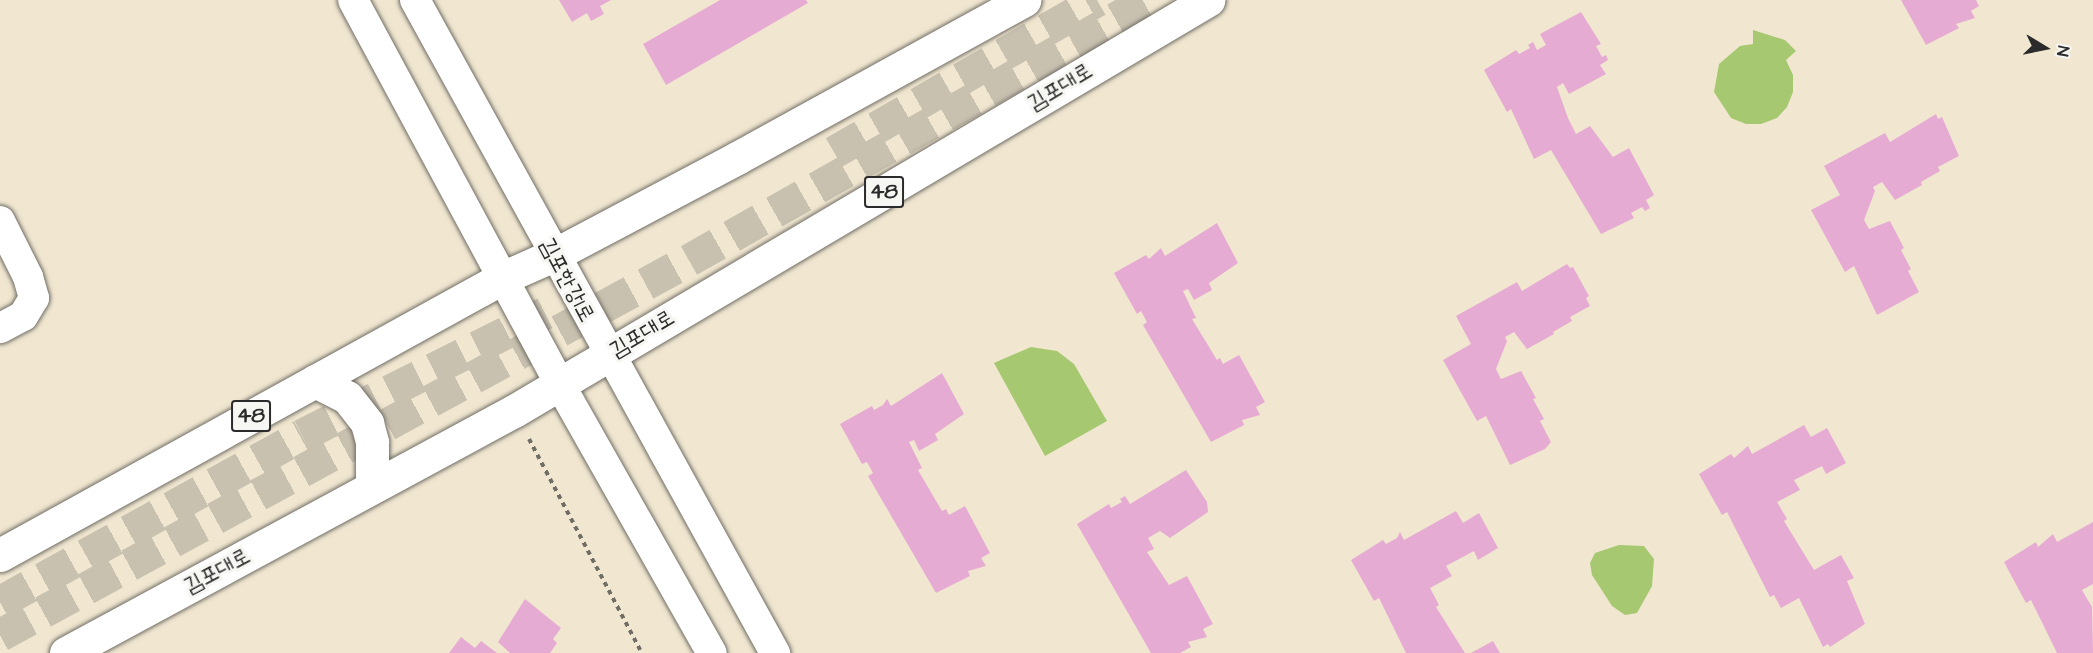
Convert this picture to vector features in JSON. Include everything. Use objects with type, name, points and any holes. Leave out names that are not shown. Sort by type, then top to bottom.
[{"type":"main road","name":"48","points":[[0,555],[502,278],[554,255],[1023,0]]},
{"type":"main road","name":"김포대로","points":[[66,653],[514,411],[1208,0]]},
{"type":"main road","points":[[315,381],[347,397],[367,423],[372,442],[372,488]]},
{"type":"street","points":[[352,0],[559,383],[712,653]]},
{"type":"street","name":"김포한강1로","points":[[415,0],[607,354],[775,653]]},
{"type":"street","points":[[0,222],[34,298],[23,316],[0,328]]},
{"type":"path","points":[[514,411],[642,653]]},
{"type":"green space","points":[[1753,30],[1785,40],[1796,51],[1786,60],[1793,75],[1793,92],[1787,107],[1777,118],[1761,124],[1746,124],[1731,118],[1714,92],[1719,64],[1740,46],[1753,44]]},
{"type":"green space","points":[[1031,347],[1057,351],[1074,364],[1107,421],[1045,456],[994,363]]},
{"type":"green space","points":[[1619,545],[1644,546],[1654,559],[1652,586],[1637,613],[1625,615],[1612,606],[1592,575],[1590,563],[1595,553]]},
{"type":"building","points":[[559,0],[611,0],[600,6],[604,14],[591,21],[587,13],[572,22]]},
{"type":"building","points":[[720,0],[806,0],[808,3],[666,85],[643,44]]},
{"type":"building","points":[[1901,0],[1976,0],[1979,6],[1971,11],[1975,18],[1956,24],[1959,28],[1926,45]]},
{"type":"building","points":[[1581,12],[1601,44],[1596,46],[1602,57],[1606,55],[1608,60],[1600,65],[1606,74],[1569,94],[1563,83],[1557,87],[1568,118],[1576,134],[1590,126],[1613,157],[1629,148],[1654,195],[1646,200],[1650,208],[1645,211],[1642,207],[1631,213],[1634,218],[1601,234],[1551,150],[1534,159],[1511,109],[1507,112],[1484,70],[1516,50],[1519,54],[1530,48],[1528,45],[1533,42],[1537,50],[1546,45],[1540,34]]},
{"type":"building","points":[[1936,114],[1938,119],[1942,117],[1959,156],[1938,167],[1940,171],[1921,182],[1922,185],[1895,200],[1882,182],[1873,187],[1875,191],[1864,220],[1869,229],[1890,221],[1904,248],[1901,250],[1911,269],[1908,271],[1919,292],[1877,315],[1854,266],[1845,272],[1811,210],[1840,195],[1824,166],[1885,133],[1890,142]]},
{"type":"building","points":[[1217,223],[1238,263],[1209,283],[1212,290],[1194,300],[1188,289],[1183,291],[1196,318],[1192,319],[1217,360],[1220,358],[1223,364],[1239,355],[1265,402],[1256,407],[1260,415],[1242,420],[1244,425],[1211,442],[1143,325],[1147,322],[1141,311],[1137,314],[1114,273],[1146,255],[1149,259],[1161,248],[1165,256]]},
{"type":"building","points":[[1567,264],[1570,268],[1573,267],[1589,296],[1586,298],[1590,306],[1570,317],[1572,321],[1553,332],[1554,334],[1527,349],[1514,332],[1505,337],[1507,341],[1496,369],[1501,379],[1521,371],[1536,398],[1533,399],[1544,419],[1540,421],[1551,442],[1545,449],[1510,465],[1486,416],[1477,421],[1443,360],[1471,344],[1456,316],[1517,282],[1522,291]]},
{"type":"building","points":[[942,373],[964,414],[935,434],[938,440],[919,451],[914,440],[909,442],[922,468],[918,470],[942,511],[946,509],[949,515],[965,506],[990,553],[981,558],[986,566],[968,571],[970,576],[936,593],[868,476],[873,473],[867,462],[862,464],[840,424],[872,406],[874,410],[883,405],[887,399],[891,406]]},
{"type":"building","points":[[1804,425],[1811,437],[1827,428],[1846,463],[1826,474],[1822,466],[1794,480],[1800,490],[1777,502],[1787,519],[1784,521],[1814,570],[1841,555],[1854,578],[1847,581],[1865,624],[1830,647],[1828,644],[1823,647],[1799,598],[1781,608],[1774,595],[1770,597],[1727,512],[1722,515],[1699,474],[1731,454],[1734,458],[1748,446],[1752,454]]},
{"type":"building","points":[[1186,470],[1207,502],[1208,512],[1170,538],[1160,531],[1148,538],[1154,549],[1147,552],[1169,585],[1187,576],[1213,624],[1203,629],[1207,637],[1188,642],[1191,647],[1180,653],[1151,653],[1077,524],[1109,504],[1111,508],[1122,502],[1120,499],[1125,496],[1130,504]]},
{"type":"building","points":[[1456,511],[1463,523],[1479,513],[1498,548],[1478,560],[1474,551],[1446,566],[1452,576],[1430,588],[1439,605],[1436,607],[1465,653],[1406,653],[1379,598],[1374,601],[1351,560],[1383,540],[1386,544],[1397,538],[1400,532],[1404,540]]},
{"type":"building","points":[[2093,522],[2093,584],[2082,590],[2092,607],[2093,653],[2057,653],[2031,600],[2026,603],[2004,562],[2036,542],[2038,547],[2053,534],[2057,542]]},
{"type":"building","points":[[525,599],[561,628],[553,639],[557,643],[550,653],[510,653],[498,642]]},
{"type":"building","points":[[461,637],[475,648],[481,641],[497,653],[449,653]]},
{"type":"building","points":[[1493,641],[1500,653],[1471,653]]},
{"type":"tunnel","points":[[834,152],[1097,0]]},
{"type":"tunnel","points":[[0,635],[689,260],[1148,0]]},
{"type":"tunnel","points":[[0,602],[302,435],[545,313]]}]
